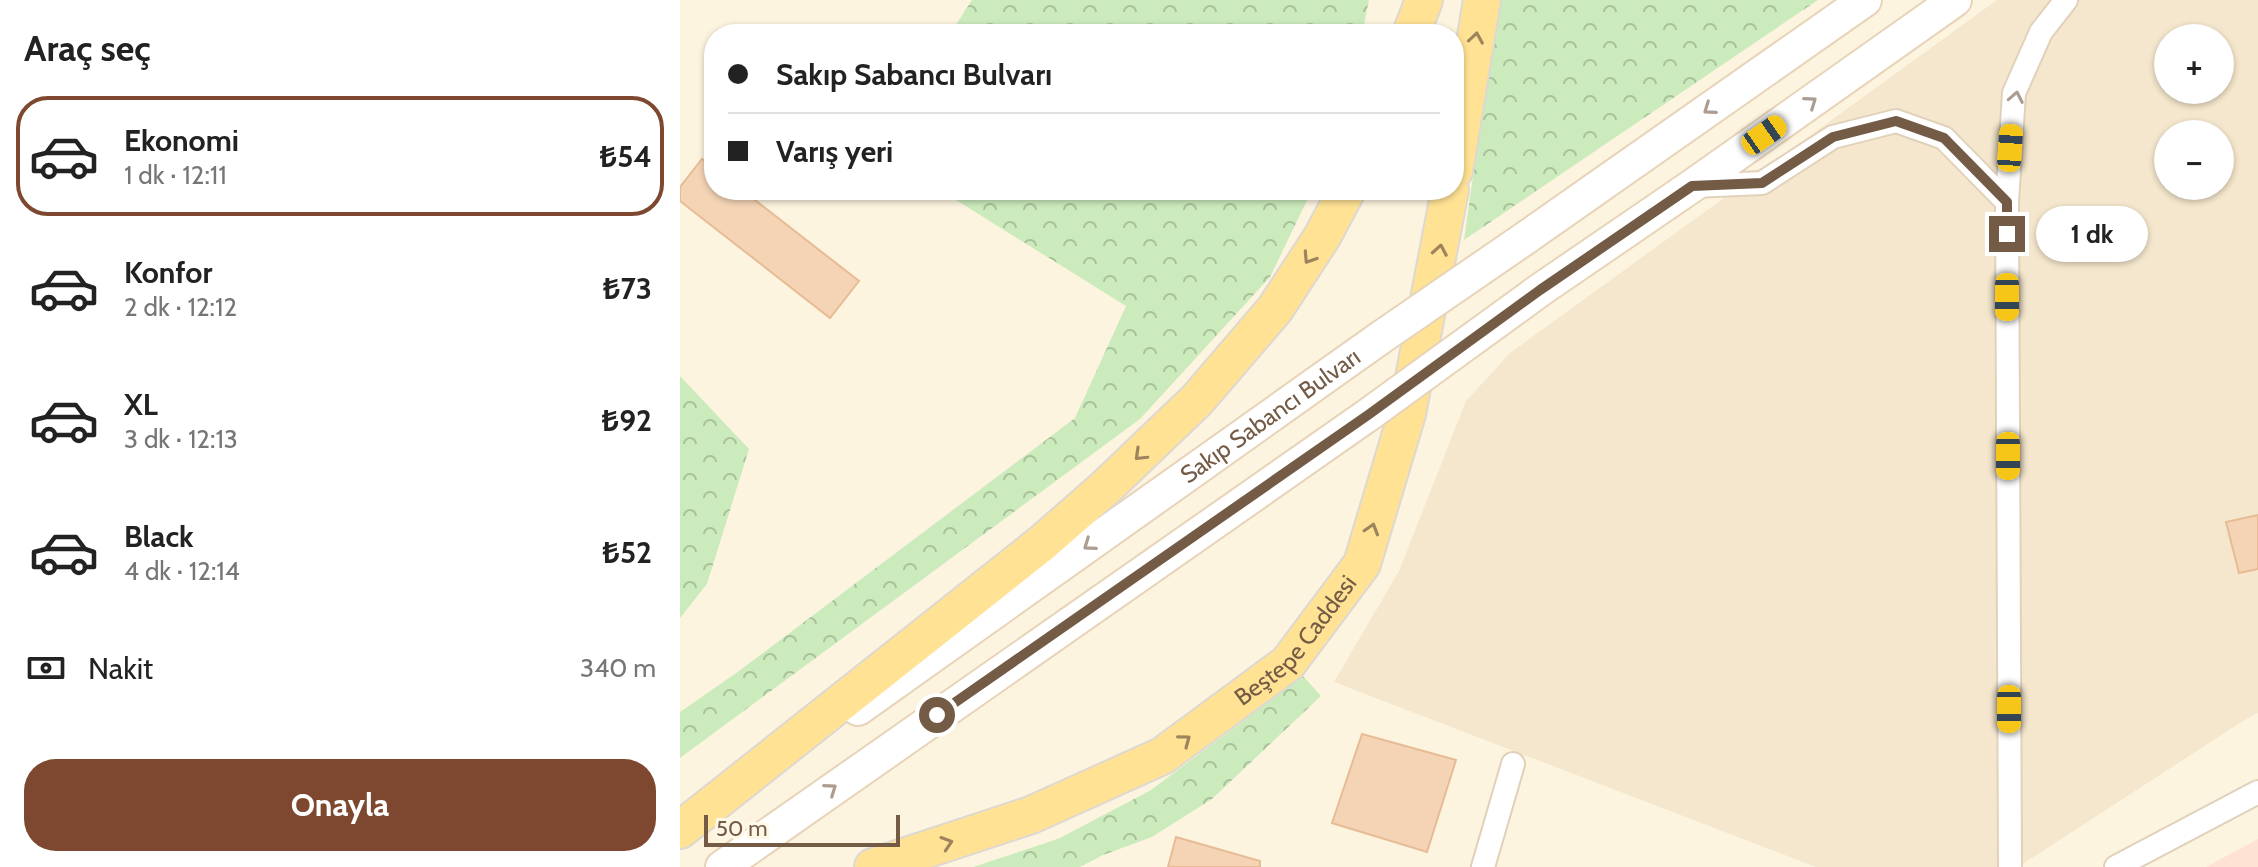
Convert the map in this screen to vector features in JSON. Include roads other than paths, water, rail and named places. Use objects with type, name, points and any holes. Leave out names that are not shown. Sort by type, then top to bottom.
[{"type":"main road","points":[[1415,24],[1424,0]]},
{"type":"main road","points":[[1464,110],[1482,0]]},
{"type":"main road","name":"Sakıp Sabancı Bulvarı","points":[[680,833],[1865,0]]},
{"type":"main road","points":[[722,867],[1955,0]]},
{"type":"main road","points":[[680,833],[1041,544],[1197,400],[1275,309],[1322,237],[1342,200]]},
{"type":"main road","name":"Beştepe Caddesi","points":[[873,867],[1031,815],[1162,756],[1288,663],[1362,564],[1407,414],[1448,200]]},
{"type":"street","points":[[2010,867],[2007,202],[2014,93],[2041,32],[2066,0]]},
{"type":"street","points":[[1692,186],[1762,183],[1833,137],[1896,121],[1944,138],[2007,202]]},
{"type":"street","points":[[1483,867],[1513,764]]},
{"type":"street","points":[[2116,867],[2258,792]]}]
